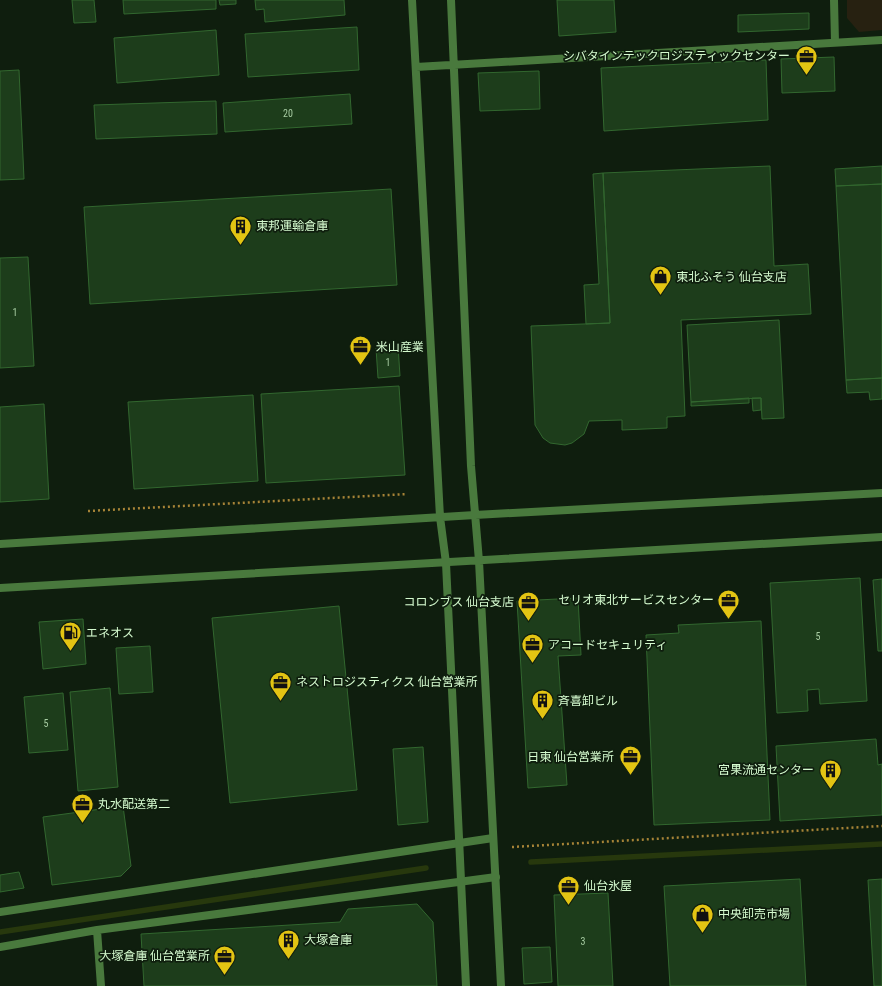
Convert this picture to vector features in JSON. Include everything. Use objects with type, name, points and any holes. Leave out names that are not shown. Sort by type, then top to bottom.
[{"type":"street","points":[[412,0],[440,517],[446,564],[466,986]]},
{"type":"street","points":[[451,0],[470,466],[479,562],[501,986]]},
{"type":"street","points":[[834,0],[835,42]]},
{"type":"street","points":[[416,67],[882,40]]},
{"type":"street","points":[[0,544],[475,514],[882,493]]},
{"type":"street","points":[[0,588],[446,564],[882,537]]},
{"type":"street","points":[[0,912],[493,838]]},
{"type":"street","points":[[0,947],[97,930],[496,878]]},
{"type":"street","points":[[97,930],[101,986]]},
{"type":"path","points":[[88,510],[407,494]]},
{"type":"path","points":[[512,847],[882,826]]},
{"type":"shaded area","points":[[847,0],[882,0],[882,30],[859,32],[847,18]]},
{"type":"building","points":[[72,0],[94,0],[96,22],[74,23]]},
{"type":"building","points":[[123,0],[216,0],[216,9],[124,14]]},
{"type":"building","points":[[219,0],[236,0],[236,4],[220,5]]},
{"type":"building","points":[[255,0],[344,0],[345,15],[265,22],[264,9],[256,10]]},
{"type":"building","points":[[557,0],[614,0],[616,32],[559,36]]},
{"type":"building","points":[[809,13],[809,29],[738,32],[738,15]]},
{"type":"building","points":[[357,27],[359,70],[248,77],[245,34]]},
{"type":"building","points":[[216,30],[219,75],[117,83],[114,38]]},
{"type":"building","points":[[834,57],[835,91],[782,93],[781,59]]},
{"type":"building","points":[[766,60],[768,120],[604,131],[601,68]]},
{"type":"building","points":[[19,70],[24,179],[0,180],[0,71]]},
{"type":"building","points":[[539,71],[540,109],[480,111],[478,73]]},
{"type":"building","points":[[350,94],[352,124],[225,132],[223,103]]},
{"type":"building","points":[[216,101],[217,134],[96,139],[94,105]]},
{"type":"building","points":[[770,166],[774,266],[808,264],[811,314],[681,320],[685,416],[667,417],[667,428],[622,430],[622,420],[589,421],[584,434],[572,443],[565,445],[550,443],[543,438],[535,425],[531,326],[610,323],[603,173]]},
{"type":"building","points":[[882,166],[882,184],[836,186],[835,169]]},
{"type":"building","points":[[603,173],[610,323],[586,324],[584,285],[599,284],[593,174]]},
{"type":"building","points":[[882,184],[882,378],[846,380],[836,186]]},
{"type":"building","name":"東邦運輸倉庫","points":[[391,189],[397,285],[90,304],[84,207]]},
{"type":"building","points":[[28,257],[34,366],[0,368],[0,258]]},
{"type":"building","points":[[779,320],[784,418],[762,419],[761,398],[691,402],[687,325]]},
{"type":"building","points":[[398,346],[400,376],[378,378],[376,348]]},
{"type":"building","points":[[882,378],[882,399],[870,400],[869,392],[847,393],[846,380]]},
{"type":"building","points":[[399,386],[405,475],[266,483],[261,394]]},
{"type":"building","points":[[253,395],[258,481],[134,489],[128,402]]},
{"type":"building","points":[[749,398],[749,403],[691,406],[691,402]]},
{"type":"building","points":[[752,398],[761,398],[761,410],[753,411]]},
{"type":"building","points":[[44,404],[49,499],[0,502],[0,407]]},
{"type":"building","points":[[860,578],[867,701],[820,704],[819,689],[807,690],[808,711],[777,713],[770,583]]},
{"type":"building","points":[[882,579],[882,651],[878,651],[873,580]]},
{"type":"building","name":"斉喜卸ビル","points":[[578,598],[581,655],[558,656],[567,785],[528,788],[517,601]]},
{"type":"building","points":[[339,606],[357,790],[230,803],[212,618]]},
{"type":"building","points":[[83,619],[86,664],[43,669],[39,622]]},
{"type":"building","points":[[761,621],[770,820],[654,825],[646,635],[679,633],[678,625]]},
{"type":"building","points":[[150,646],[153,692],[119,694],[116,648]]},
{"type":"building","points":[[110,688],[118,787],[78,791],[70,692]]},
{"type":"building","points":[[63,693],[68,750],[29,753],[24,697]]},
{"type":"building","name":"宮果流通センター","points":[[876,739],[878,765],[882,764],[882,815],[780,821],[776,746]]},
{"type":"building","points":[[423,747],[428,822],[398,825],[393,749]]},
{"type":"building","points":[[123,806],[131,866],[121,876],[52,885],[43,817]]},
{"type":"building","points":[[19,872],[24,888],[0,892],[0,875]]},
{"type":"building","points":[[800,879],[806,986],[670,986],[664,886]]},
{"type":"building","points":[[882,879],[882,986],[874,986],[868,880]]},
{"type":"building","points":[[608,893],[613,986],[558,986],[554,895]]},
{"type":"building","name":"大塚倉庫","points":[[417,904],[433,922],[437,986],[144,986],[141,934],[340,922],[348,909]]},
{"type":"building","points":[[550,947],[552,982],[524,984],[522,948]]},
{"type":"waterway","points":[[531,862],[882,844]]},
{"type":"waterway","points":[[0,932],[426,868]]},
{"type":"place","name":"シバタインテックロジスティックセンター","points":[[806,76]]},
{"type":"place","name":"東邦運輸倉庫","points":[[241,246]]},
{"type":"place","name":"東北ふそう 仙台支店","points":[[661,296]]},
{"type":"place","name":"米山産業","points":[[361,366]]},
{"type":"place","name":"セリオ東北サービスセンター","points":[[729,620]]},
{"type":"place","name":"コロンブス 仙台支店","points":[[529,622]]},
{"type":"place","name":"エネオス","points":[[71,652]]},
{"type":"place","name":"アコードセキュリティ","points":[[533,664]]},
{"type":"place","name":"ネストロジスティクス 仙台営業所","points":[[280,702]]},
{"type":"place","name":"斉喜卸ビル","points":[[543,720]]},
{"type":"place","name":"日東 仙台営業所","points":[[630,776]]},
{"type":"place","name":"宮果流通センター","points":[[830,790]]},
{"type":"place","name":"丸水配送第二","points":[[82,824]]},
{"type":"place","name":"仙台氷屋","points":[[568,906]]},
{"type":"place","name":"中央卸売市場","points":[[703,934]]},
{"type":"place","name":"大塚倉庫","points":[[289,960]]},
{"type":"place","name":"大塚倉庫 仙台営業所","points":[[225,976]]}]
